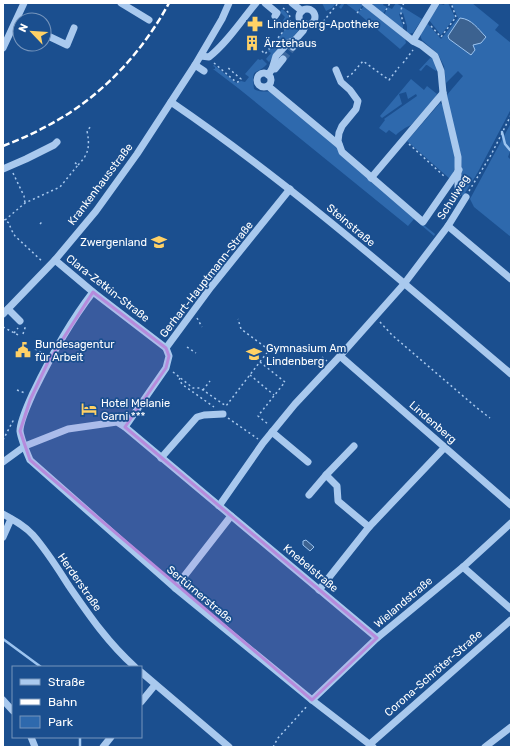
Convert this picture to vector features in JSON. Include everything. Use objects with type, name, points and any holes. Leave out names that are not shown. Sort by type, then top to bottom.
[{"type":"street","points":[[121,3],[149,20]]},
{"type":"street","name":"Krankenhausstraße","points":[[5,311],[55,260],[96,211],[196,65],[222,19],[229,3]]},
{"type":"street","points":[[201,56],[209,57],[223,43],[256,3]]},
{"type":"street","points":[[265,3],[277,13],[275,16]]},
{"type":"street","points":[[364,3],[435,56],[441,71],[443,93],[458,157],[458,193]]},
{"type":"street","points":[[416,42],[436,3]]},
{"type":"street","points":[[297,6],[300,20],[302,22],[309,23]]},
{"type":"street","points":[[293,47],[295,40],[309,23],[315,20],[315,14],[312,10],[297,6]]},
{"type":"street","points":[[52,38],[67,45],[74,28]]},
{"type":"street","points":[[3,48],[12,32]]},
{"type":"street","points":[[268,86],[271,80],[270,72],[276,56],[288,42],[295,40]]},
{"type":"street","points":[[283,59],[275,69],[258,77],[258,83],[260,86],[268,86],[339,145]]},
{"type":"street","points":[[196,65],[204,71]]},
{"type":"street","points":[[336,70],[341,82],[350,90],[358,101],[356,109],[342,126],[339,133],[338,141],[342,152],[423,222],[459,170]]},
{"type":"street","points":[[371,178],[443,93]]},
{"type":"street","name":"Steinstraße","points":[[171,102],[290,189],[511,374]]},
{"type":"street","points":[[3,169],[26,159],[57,142]]},
{"type":"street","name":"Gerhart-Hauptmann-Straße","points":[[166,368],[169,356],[166,348],[211,287],[290,189]]},
{"type":"street","name":"Schulweg","points":[[219,506],[272,432],[295,404],[404,284],[448,226],[466,197]]},
{"type":"street","points":[[448,226],[511,279]]},
{"type":"street","name":"Clara-Zetkin-Straße","points":[[55,260],[93,292],[166,348]]},
{"type":"street","name":"Sertürnerstraße","points":[[93,292],[63,336],[30,400],[23,418],[20,431],[30,460],[175,588],[312,700],[371,745]]},
{"type":"street","points":[[5,311],[20,321]]},
{"type":"street","name":"Lindenberg","points":[[340,356],[511,505]]},
{"type":"street","points":[[3,462],[25,446],[68,429],[118,422],[125,427],[166,368]]},
{"type":"street","points":[[161,458],[197,417],[222,414]]},
{"type":"street","name":"Knebelstraße","points":[[125,427],[377,638]]},
{"type":"street","points":[[272,432],[308,462]]},
{"type":"street","points":[[309,495],[354,446]]},
{"type":"street","points":[[319,590],[369,527],[445,447]]},
{"type":"street","points":[[326,475],[337,486],[338,501],[369,527]]},
{"type":"street","name":"Herderstraße","points":[[3,514],[23,526],[33,535],[90,616],[111,643],[134,666]]},
{"type":"street","points":[[175,588],[230,516]]},
{"type":"street","points":[[3,537],[11,519]]},
{"type":"street","name":"Wielandstraße","points":[[312,700],[377,638],[463,567],[511,523]]},
{"type":"street","points":[[463,567],[511,608]]},
{"type":"street","name":"Corona-Schröter-Straße","points":[[371,745],[511,620]]},
{"type":"street","points":[[142,673],[229,747]]},
{"type":"street","points":[[142,701],[155,685]]},
{"type":"street","points":[[3,700],[12,710]]},
{"type":"street","points":[[485,747],[511,727]]},
{"type":"street","points":[[32,738],[36,747]]},
{"type":"street","points":[[103,747],[110,738]]},
{"type":"path","points":[[309,23],[318,27],[338,3]]},
{"type":"path","points":[[403,33],[405,26],[401,11],[404,3]]},
{"type":"path","points":[[426,20],[441,37],[456,17],[451,3]]},
{"type":"path","points":[[262,52],[265,54],[290,23],[289,13],[282,7]]},
{"type":"path","points":[[403,63],[416,42]]},
{"type":"path","points":[[209,57],[236,82],[242,79],[227,67]]},
{"type":"path","points":[[341,82],[351,75],[363,61],[388,80],[399,67]]},
{"type":"path","name":"Schulweg","points":[[466,197],[491,155],[511,115]]},
{"type":"path","points":[[47,268],[45,263],[14,236],[9,223],[4,219],[25,203],[60,187],[84,158],[89,148],[88,131],[91,126]]},
{"type":"path","points":[[404,140],[451,182]]},
{"type":"path","points":[[74,162],[78,165]]},
{"type":"path","points":[[15,176],[20,185],[25,203]]},
{"type":"path","points":[[193,312],[202,327]]},
{"type":"path","points":[[374,317],[392,335],[490,418]]},
{"type":"path","points":[[166,368],[193,388],[200,388],[226,406],[269,350],[241,329],[238,320]]},
{"type":"path","points":[[3,327],[20,336]]},
{"type":"path","points":[[187,347],[196,353]]},
{"type":"path","points":[[36,349],[51,358]]},
{"type":"path","points":[[260,362],[285,382],[258,416],[267,423]]},
{"type":"path","points":[[250,375],[274,396]]},
{"type":"path","points":[[203,390],[210,380]]},
{"type":"path","points":[[3,440],[14,418],[23,418]]},
{"type":"path","points":[[273,747],[278,738],[312,700]]},
{"type":"highlighted area","points":[[93,292],[166,348],[169,356],[166,368],[125,427],[377,638],[312,700],[30,460],[20,431],[30,400],[48,362]]},
{"type":"green space","points":[[322,3],[336,3],[332,8],[326,11]]},
{"type":"green space","points":[[342,3],[345,3],[341,9],[339,7]]},
{"type":"green space","points":[[345,3],[360,3],[363,5],[357,12]]},
{"type":"green space","points":[[372,3],[384,3],[383,5],[387,7],[383,14],[373,5]]},
{"type":"green space","points":[[396,3],[422,19],[413,33],[407,33],[407,26],[403,13],[399,14],[403,29],[384,15],[388,7],[392,9]]},
{"type":"green space","points":[[445,3],[448,3],[455,17],[441,35],[429,20],[440,4],[444,5]]},
{"type":"green space","points":[[454,3],[472,3],[499,25],[495,30],[511,43],[511,109],[478,172],[462,198],[461,159],[446,96],[463,76],[458,71],[446,83],[444,66],[438,54],[421,38],[422,31],[427,23],[441,39],[458,18],[452,5]]},
{"type":"green space","points":[[364,6],[405,39],[406,43],[400,49],[358,13]]},
{"type":"green space","points":[[282,9],[287,13],[289,18],[285,28],[277,21],[279,19],[282,22],[285,17],[280,12]]},
{"type":"green space","points":[[289,25],[298,31],[287,41],[269,62],[266,59],[271,53],[268,51]]},
{"type":"green space","points":[[432,56],[438,69],[436,71],[426,65],[421,71],[419,70]]},
{"type":"green space","points":[[258,59],[262,59],[267,64],[255,72],[253,77],[254,89],[262,92],[271,91],[335,142],[415,218],[435,234],[434,236],[414,219],[408,226],[213,69],[215,69],[213,66],[214,65],[235,82],[245,82],[249,77],[245,74]]},
{"type":"green space","points":[[411,79],[424,90],[427,86],[437,94],[411,125],[396,135],[389,130],[386,133],[379,128],[385,120],[384,119],[417,96],[416,94],[408,99],[406,92],[399,94],[402,104],[382,118],[380,116]]},
{"type":"green space","points":[[440,103],[443,105],[456,157],[453,174],[450,179],[407,141]]},
{"type":"green space","points":[[511,123],[511,149],[508,157],[511,160],[511,237],[474,207],[470,199]]},
{"type":"shaded area","points":[[460,18],[471,22],[486,37],[481,43],[473,45],[475,50],[471,55],[449,39],[448,36]]},
{"type":"shaded area","points":[[306,540],[314,547],[310,551],[303,545],[303,541]]},
{"type":"waterway","points":[[502,132],[505,144],[510,150]]},
{"type":"waterway","points":[[3,639],[40,666]]},
{"type":"waterway","points":[[80,738],[80,747]]},
{"type":"tunnel","points":[[283,59],[293,47]]},
{"type":"railway","points":[[3,146],[30,135],[56,121],[90,98],[121,70],[147,38],[169,3]]},
{"type":"place","name":"Lindenberg-Apotheke","points":[[255,24]]},
{"type":"place","name":"Ärztehaus","points":[[252,43]]},
{"type":"place","name":"Zwergenland","points":[[159,242]]},
{"type":"place","name":"Bundesagentur für Arbeit","points":[[23,350]]},
{"type":"place","name":"Gymnasium Am Lindenberg","points":[[254,354]]},
{"type":"place","name":"Hotel Melanie Garni ***","points":[[89,409]]}]
